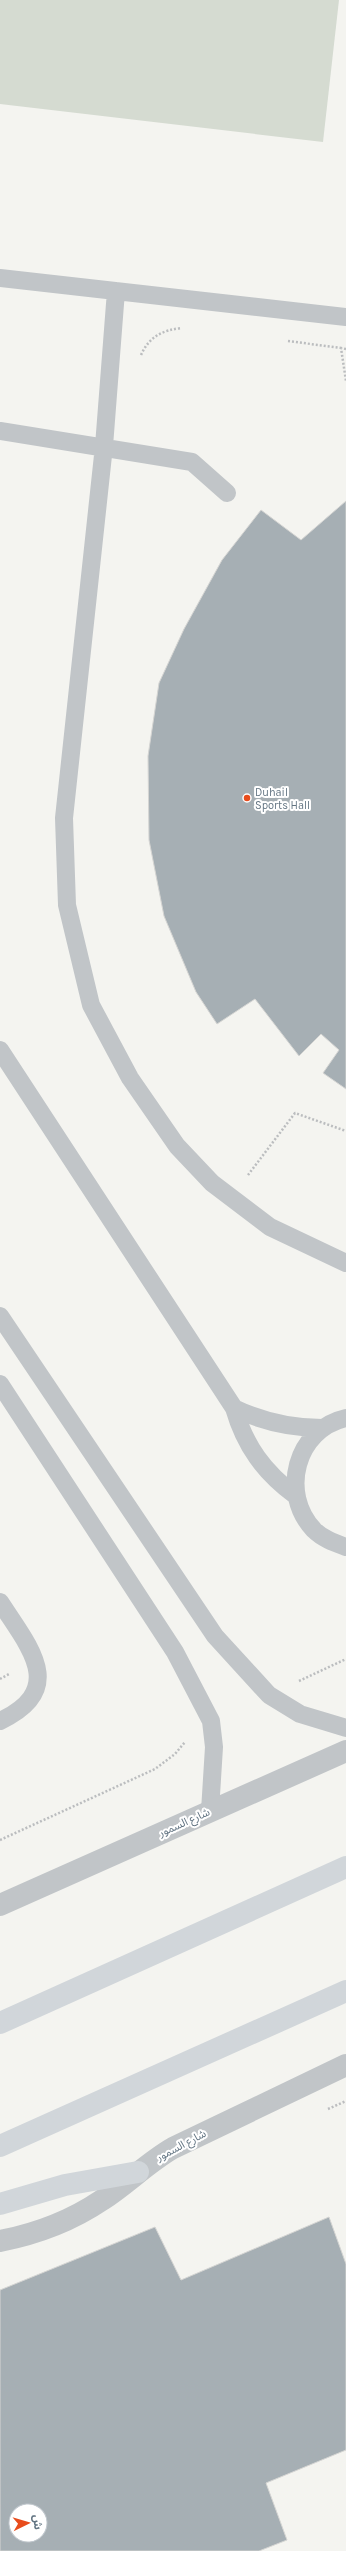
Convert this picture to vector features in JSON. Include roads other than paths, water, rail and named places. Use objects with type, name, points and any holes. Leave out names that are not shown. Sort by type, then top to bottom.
[{"type":"main road","points":[[0,2023],[346,1867]]},
{"type":"main road","points":[[0,2146],[346,1991]]},
{"type":"main road","points":[[0,2204],[65,2185],[138,2172]]},
{"type":"street","name":"شارع السمور","points":[[0,1905],[210,1810],[346,1751]]},
{"type":"street","name":"شارع السمور","points":[[0,2241],[32,2233],[79,2214],[102,2201],[138,2172],[173,2148],[346,2065]]},
{"type":"lane","points":[[0,278],[346,317]]},
{"type":"lane","points":[[116,291],[104,446],[64,818],[67,905],[91,1005],[130,1078],[177,1146],[212,1183],[270,1227],[346,1264]]},
{"type":"lane","points":[[0,431],[104,446],[192,462],[227,493]]},
{"type":"lane","points":[[0,1050],[234,1408],[241,1430],[252,1451],[264,1468],[295,1495]]},
{"type":"lane","points":[[0,1316],[215,1636],[269,1695],[300,1714],[346,1728]]},
{"type":"lane","points":[[0,1384],[175,1652],[211,1721],[214,1747],[210,1810]]},
{"type":"lane","points":[[234,1408],[257,1419],[282,1425],[322,1428]]},
{"type":"lane","points":[[346,1418],[322,1428],[309,1440],[300,1455],[295,1474],[295,1495],[302,1514],[314,1530],[331,1542],[346,1547]]},
{"type":"lane","points":[[0,1602],[31,1649],[39,1673],[37,1685],[25,1706],[0,1721]]},
{"type":"place","name":"Duhail Sports Hall","points":[[247,798]]}]
